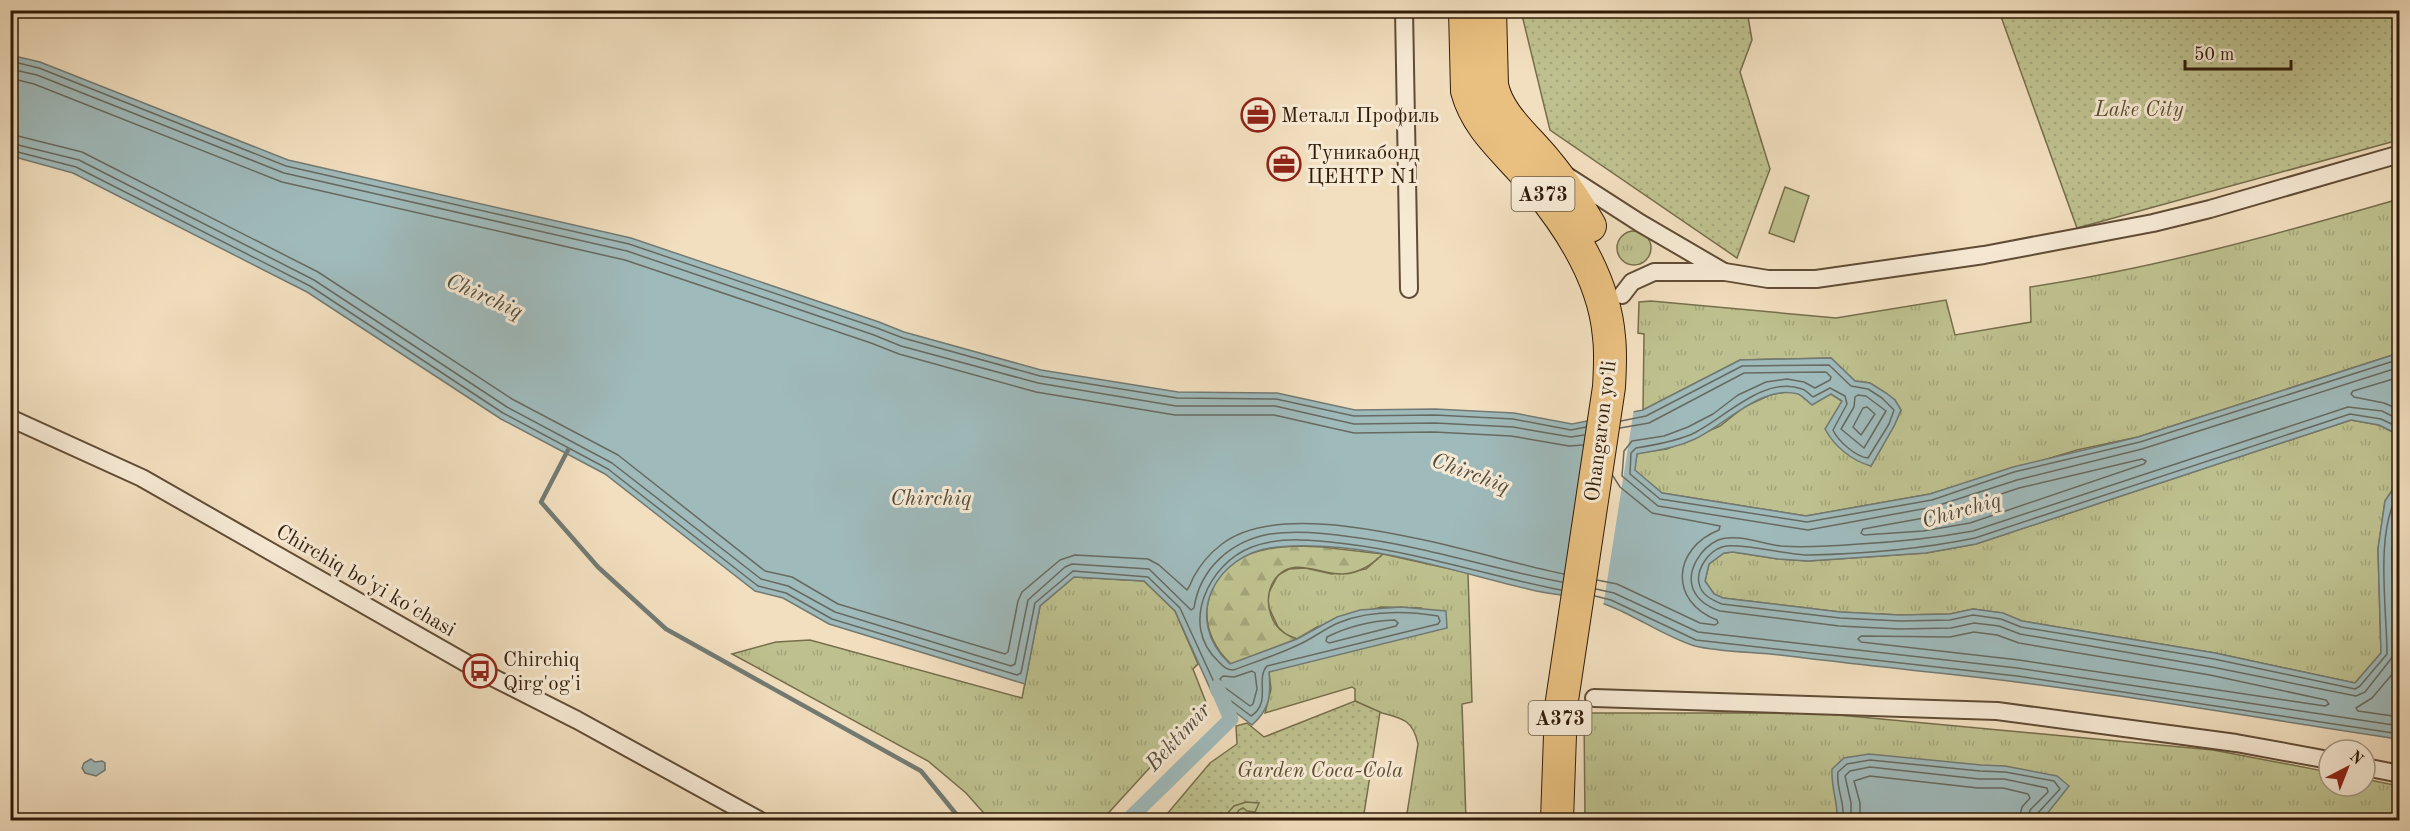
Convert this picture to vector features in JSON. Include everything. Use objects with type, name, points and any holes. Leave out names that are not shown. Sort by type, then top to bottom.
[{"type":"highway","name":"Ohangaron yoʻli","points":[[1465,10],[1467,92],[1471,104],[1488,131],[1558,213],[1581,252],[1597,285],[1606,315],[1618,388]]},
{"type":"highway","name":"Ohangaron yoʻli","points":[[1490,10],[1494,96],[1508,117],[1548,164],[1598,239],[1622,295],[1628,334],[1582,618],[1561,707],[1557,820]]},
{"type":"highway","name":"Ohangaron yoʻli","points":[[1577,820],[1582,618]]},
{"type":"street","points":[[1404,10],[1409,289]]},
{"type":"street","points":[[1622,295],[1632,282],[1654,273],[1725,272],[1768,279],[1816,279],[1984,255],[2176,218],[2400,154]]},
{"type":"street","points":[[1548,164],[1640,223],[1725,272]]},
{"type":"street","name":"Chirchiq bo'yi ko'chasi","points":[[10,418],[142,478],[480,671],[577,720],[759,820]]},
{"type":"street","points":[[1594,698],[1997,711],[2236,743],[2317,758]]},
{"type":"street","points":[[2377,769],[2400,774]]},
{"type":"green space","points":[[1521,11],[1747,11],[1752,40],[1740,72],[1770,169],[1737,258],[1550,130]]},
{"type":"green space","name":"Lake City","points":[[1999,11],[2399,11],[2399,140],[2077,228]]},
{"type":"green space","points":[[1785,187],[1809,196],[1794,242],[1769,233]]},
{"type":"green space","points":[[2399,199],[2399,353],[2138,437],[2077,450],[1930,494],[1806,516],[1662,493],[1634,470],[1637,453],[1667,449],[1720,426],[1744,407],[1770,395],[1785,392],[1831,394],[1842,401],[1871,466],[1901,410],[1895,400],[1886,393],[1870,383],[1855,381],[1831,358],[1740,360],[1643,410],[1644,334],[1638,333],[1639,302],[1651,301],[1836,318],[1946,300],[1955,335],[2031,322],[2030,287],[2170,260]]},
{"type":"green space","points":[[1634,231],[1646,236],[1651,248],[1646,260],[1634,265],[1622,260],[1617,248],[1622,236]]},
{"type":"green space","points":[[2351,420],[2379,425],[2399,435],[2399,480],[2385,501],[2378,549],[2381,653],[2355,683],[2215,653],[2022,621],[2002,613],[1973,609],[1950,614],[1900,615],[1840,612],[1723,598],[1714,594],[1705,581],[1709,564],[1724,553],[1733,552],[1808,561],[1926,553],[1976,544]]},
{"type":"green space","points":[[1298,546],[1383,554],[1365,568],[1355,572],[1334,574],[1296,567],[1279,574],[1269,592],[1270,611],[1278,627],[1297,639],[1231,664],[1220,652],[1208,625],[1209,597],[1215,584],[1224,572],[1243,557],[1266,549]]},
{"type":"green space","points":[[1383,554],[1468,573],[1472,702],[1462,704],[1466,820],[1406,820],[1418,744],[1416,736],[1406,721],[1355,701],[1355,689],[1352,687],[1265,713],[1271,689],[1269,672],[1422,608],[1381,607],[1317,627],[1297,639],[1286,635],[1278,627],[1269,608],[1267,596],[1278,575],[1289,569],[1305,568],[1332,574],[1366,569]]},
{"type":"green space","points":[[1074,577],[1144,581],[1175,611],[1198,664],[1193,669],[1207,705],[1102,820],[990,820],[966,793],[928,761],[732,654],[776,642],[810,640],[1022,698],[1040,606]]},
{"type":"green space","name":"Garden Coca-Cola","points":[[1355,701],[1380,712],[1363,820],[1162,820],[1210,763],[1237,744],[1236,726],[1247,723],[1264,737]]},
{"type":"green space","points":[[1584,713],[1817,713],[2213,750],[2317,770],[2317,798],[2377,798],[2377,781],[2399,786],[2399,820],[1585,820]]},
{"type":"green space","points":[[1246,802],[1259,803],[1255,812],[1243,808],[1232,820],[1223,818],[1234,806]]},
{"type":"water","name":"Chirchiq","points":[[10,55],[40,62],[288,160],[631,238],[904,332],[1041,370],[1178,392],[1277,393],[1355,410],[1435,409],[1514,413],[1572,424],[1643,410],[1740,360],[1831,358],[1855,381],[1870,383],[1886,393],[1895,400],[1901,410],[1871,466],[1844,452],[1825,429],[1842,401],[1831,394],[1812,405],[1798,394],[1784,392],[1771,395],[1744,408],[1695,439],[1674,447],[1637,454],[1635,470],[1662,493],[1806,516],[1930,494],[2013,467],[2138,437],[2399,353],[2399,435],[2379,425],[2351,420],[1976,544],[1926,553],[1808,561],[1733,552],[1724,553],[1709,564],[1705,581],[1714,594],[1723,598],[1840,612],[1900,615],[1950,614],[1973,609],[2003,613],[2022,621],[2215,653],[2355,683],[2381,653],[2378,549],[2385,501],[2399,480],[2400,724],[2398,739],[2028,683],[1704,648],[1685,643],[1602,603],[1528,589],[1404,558],[1372,552],[1309,546],[1277,547],[1255,552],[1237,561],[1222,575],[1212,591],[1207,609],[1208,628],[1215,646],[1230,664],[1297,639],[1337,617],[1360,610],[1401,607],[1446,611],[1447,628],[1269,672],[1268,702],[1263,713],[1252,725],[1213,695],[1175,611],[1144,581],[1074,577],[1040,606],[1025,684],[829,624],[783,598],[755,591],[605,474],[501,419],[307,292],[73,173],[11,156]]},
{"type":"water","points":[[1869,754],[2005,766],[2057,776],[2069,786],[2046,815],[2037,820],[1837,820],[1832,769],[1844,758]]},
{"type":"water","points":[[91,759],[105,763],[105,770],[96,776],[85,773],[82,768],[84,763]]},
{"type":"pier","points":[[1634,409],[1603,607],[1566,600],[1595,416]]},
{"type":"waterway","points":[[568,450],[541,502],[598,567],[666,629],[921,771],[961,820]]},
{"type":"waterway","name":"Bektimir","points":[[1128,820],[1231,719],[1217,687]]},
{"type":"place","name":"Металл Профиль","points":[[1258,115]]},
{"type":"place","name":"Туникабонд ЦЕНТР N1","points":[[1284,164]]},
{"type":"place","name":"Chirchiq Qirg'og'i","points":[[480,671]]}]
